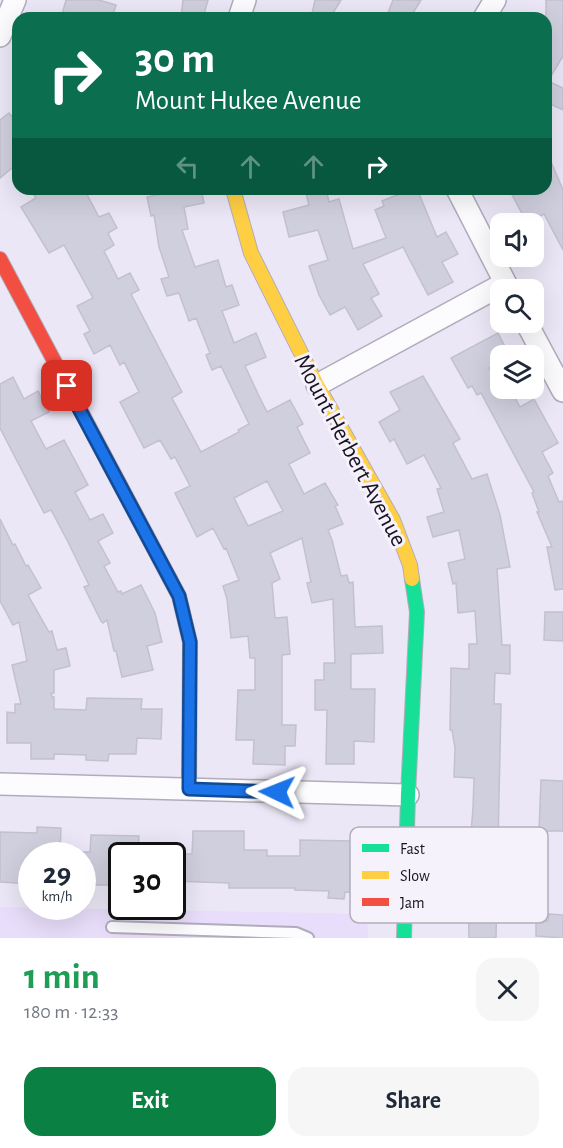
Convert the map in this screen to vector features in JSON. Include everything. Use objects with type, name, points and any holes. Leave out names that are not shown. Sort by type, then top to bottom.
[{"type":"street","points":[[0,36],[15,0]]},
{"type":"street","name":"Mount Herbert Avenue","points":[[235,195],[251,253],[316,385],[393,520],[410,565],[417,612],[407,827]]},
{"type":"street","points":[[460,195],[503,279]]},
{"type":"street","points":[[0,259],[179,596],[190,642],[189,789]]},
{"type":"street","points":[[316,385],[490,295]]},
{"type":"street","points":[[532,333],[563,391]]},
{"type":"street","points":[[0,784],[408,795]]},
{"type":"street","name":"Mount Herbert Avenue","points":[[405,923],[405,938]]},
{"type":"lane","points":[[112,927],[296,933],[308,938]]},
{"type":"shaded area","points":[[0,907],[18,907],[18,920],[96,920],[96,909],[108,909],[108,920],[186,920],[186,911],[350,914],[350,923],[367,923],[368,938],[0,938]]},
{"type":"building","points":[[66,0],[99,0],[116,5],[114,12],[63,12]]},
{"type":"building","points":[[183,0],[208,0],[205,12],[182,12]]},
{"type":"building","points":[[315,0],[341,0],[334,12],[312,12]]},
{"type":"building","points":[[393,0],[421,0],[414,12],[388,12]]},
{"type":"building","points":[[546,0],[563,0],[563,56],[552,74],[552,12],[546,12]]},
{"type":"building","points":[[552,83],[563,88],[563,110],[552,105]]},
{"type":"building","points":[[9,113],[12,117],[12,168],[0,178],[0,120]]},
{"type":"building","points":[[552,164],[563,190],[563,250],[544,213],[522,213],[512,195],[552,195]]},
{"type":"building","points":[[34,195],[87,195],[99,217],[109,213],[117,228],[108,233],[114,245],[104,251],[118,279],[130,273],[139,290],[131,294],[182,392],[172,398],[201,452],[239,432],[238,430],[249,424],[221,366],[212,370],[206,355],[210,353],[196,318],[189,321],[179,293],[167,296],[161,279],[169,277],[159,247],[154,215],[151,216],[147,197],[202,195],[204,203],[184,207],[188,229],[182,230],[195,267],[218,260],[226,287],[232,285],[239,305],[222,311],[234,343],[256,333],[266,357],[245,366],[267,412],[290,400],[303,424],[297,427],[310,453],[289,464],[304,494],[325,483],[338,505],[335,506],[343,524],[328,530],[341,576],[347,575],[349,583],[353,582],[355,627],[382,626],[383,653],[351,654],[351,689],[375,689],[374,742],[354,741],[354,764],[326,764],[327,710],[315,710],[315,680],[324,680],[324,663],[335,663],[333,599],[312,603],[307,583],[311,582],[302,538],[270,553],[280,579],[272,583],[275,618],[287,617],[290,654],[282,655],[282,725],[296,725],[295,746],[285,746],[285,765],[253,764],[254,740],[236,740],[238,690],[255,690],[255,658],[250,658],[248,636],[231,638],[227,599],[223,586],[239,580],[226,548],[224,549],[213,528],[197,537],[175,493],[190,486],[175,457],[171,459],[160,440],[144,448],[120,402],[139,392],[124,362],[120,365],[110,345],[94,354],[84,334],[90,331],[77,306],[93,298],[64,245],[49,253],[21,207],[36,198]],"holes":[[[267,481],[283,511],[248,526],[234,498]]]},
{"type":"building","points":[[306,195],[327,195],[329,202],[339,199],[353,249],[386,238],[375,210],[384,206],[382,201],[397,195],[420,195],[437,237],[446,232],[458,254],[442,262],[453,282],[428,295],[403,247],[363,264],[379,294],[371,298],[382,316],[358,330],[345,307],[330,315],[319,295],[309,266],[328,260],[318,230],[289,237],[283,212],[309,205]]},
{"type":"building","points":[[498,333],[504,345],[490,345],[490,399],[516,399],[520,407],[534,399],[558,443],[542,452],[553,473],[548,476],[559,502],[563,501],[563,589],[555,590],[547,547],[552,547],[537,512],[539,512],[532,493],[534,492],[481,393],[477,395],[472,386],[468,388],[451,358]]},
{"type":"building","points":[[423,376],[460,439],[453,443],[472,479],[487,474],[500,515],[510,567],[497,569],[502,645],[510,645],[510,674],[495,673],[494,704],[501,704],[498,827],[471,827],[474,778],[454,777],[455,748],[452,730],[450,730],[451,668],[469,669],[469,644],[477,644],[475,611],[458,613],[456,583],[453,584],[448,563],[465,559],[459,530],[433,537],[427,517],[444,512],[437,489],[441,488],[424,455],[407,464],[394,439],[390,442],[379,422],[400,410],[390,392]]},
{"type":"building","points":[[13,377],[24,399],[38,391],[49,412],[31,421],[46,449],[64,440],[88,485],[75,492],[90,520],[103,514],[113,533],[98,541],[110,563],[104,566],[118,592],[121,591],[122,594],[141,585],[155,613],[162,642],[147,646],[153,670],[122,677],[107,620],[103,623],[101,621],[84,587],[89,585],[68,542],[51,510],[44,513],[0,428],[0,384]]},
{"type":"building","points":[[0,519],[13,545],[15,544],[41,588],[28,595],[49,632],[52,631],[57,650],[66,648],[70,666],[54,670],[54,693],[51,693],[54,697],[54,709],[86,710],[87,698],[142,699],[141,709],[162,709],[161,739],[137,738],[136,754],[109,754],[108,761],[86,760],[86,755],[54,754],[54,759],[31,759],[31,743],[7,743],[7,712],[15,713],[15,704],[21,704],[12,665],[27,661],[19,622],[13,625],[0,601]]},
{"type":"building","points":[[545,612],[563,612],[563,641],[544,640]]},
{"type":"building","points":[[541,780],[563,781],[563,831],[548,831],[548,827],[539,827]]},
{"type":"building","points":[[37,827],[61,828],[60,842],[18,842],[18,883],[0,882],[0,832],[37,833]]},
{"type":"building","points":[[193,831],[244,831],[244,850],[267,850],[267,856],[300,856],[300,840],[350,841],[350,892],[345,892],[344,899],[328,898],[329,891],[295,890],[295,888],[229,888],[229,883],[186,881],[186,854],[192,854]]},
{"type":"building","points":[[91,835],[139,836],[139,842],[108,842],[108,885],[96,885],[96,842],[91,842]]},
{"type":"building","points":[[549,914],[563,915],[563,938],[536,936],[536,923],[548,923]]},
{"type":"building","points":[[469,923],[496,923],[496,938],[469,938]]},
{"type":"traffic: fast","points":[[407,827],[417,612],[412,579]]},
{"type":"traffic: fast","points":[[404,923],[404,938]]},
{"type":"traffic: slow","points":[[235,195],[251,253],[317,385],[393,520],[410,565],[412,579]]},
{"type":"traffic: slow","points":[[170,579],[179,596],[190,642],[189,789]]},
{"type":"traffic: jam","points":[[0,259],[170,579]]},
{"type":"route","points":[[67,386],[179,596],[190,642],[189,789],[277,792]]}]
